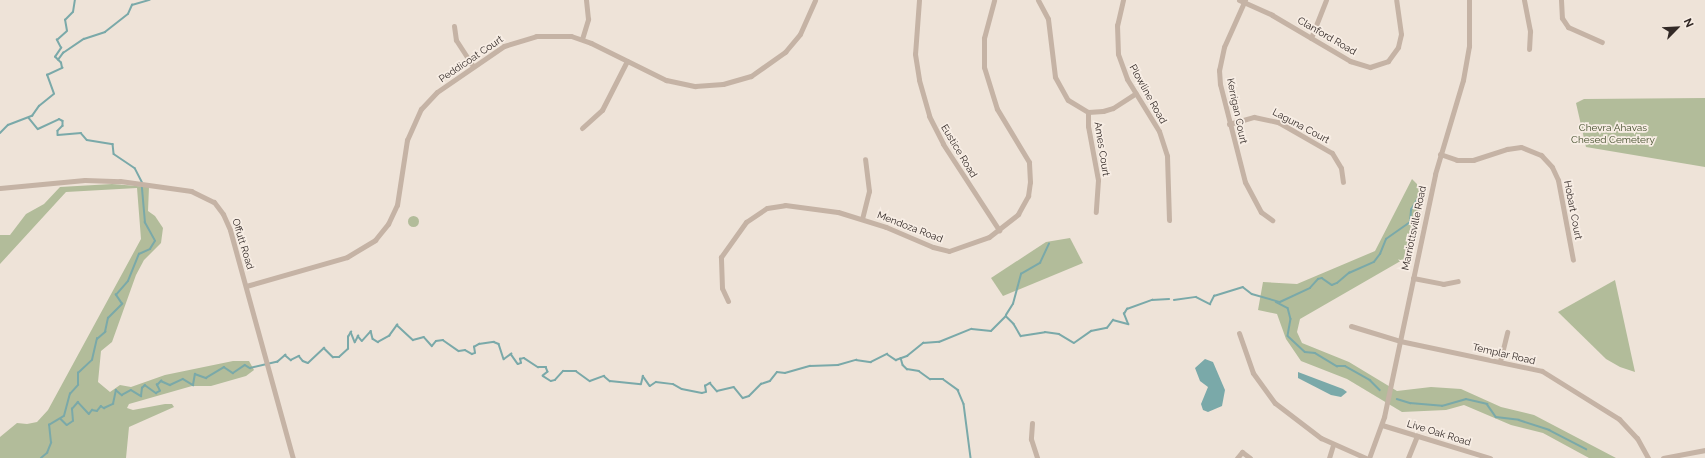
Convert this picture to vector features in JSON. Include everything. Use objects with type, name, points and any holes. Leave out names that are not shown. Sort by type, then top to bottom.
[{"type":"street","points":[[582,39],[588,19],[586,0]]},
{"type":"street","name":"Peddicoat Court","points":[[246,286],[347,257],[375,240],[388,224],[397,205],[407,140],[417,115],[432,96],[473,66],[504,46],[525,38],[549,35],[582,39],[627,61],[680,84],[709,86],[736,81],[762,69],[785,52],[800,34],[815,0]]},
{"type":"street","name":"Mendoza Road","points":[[728,300],[722,288],[721,257],[739,229],[760,212],[785,205],[838,212],[862,219],[933,247],[949,251],[978,242],[1011,221],[1024,206],[1028,196],[1030,171],[1024,153],[997,109],[988,83],[984,38],[994,0]]},
{"type":"street","points":[[1038,0],[1048,19],[1052,64],[1058,84],[1068,100],[1088,112],[1113,108],[1136,93]]},
{"type":"street","name":"Plowline Road","points":[[1123,0],[1117,26],[1116,41],[1122,66],[1159,131],[1167,156],[1169,220]]},
{"type":"street","points":[[1311,38],[1326,0]]},
{"type":"street","name":"Clanford Road","points":[[1242,1],[1362,66],[1379,66],[1388,61],[1398,47],[1401,34],[1396,0]]},
{"type":"street","name":"Marriottsville Road","points":[[1367,458],[1382,425],[1440,154],[1466,68],[1470,0]]},
{"type":"street","points":[[1524,0],[1530,31],[1529,49]]},
{"type":"street","points":[[1561,0],[1562,18],[1568,27],[1602,42]]},
{"type":"street","name":"Kerrigan Court","points":[[1242,1],[1224,47],[1219,70],[1229,124],[1245,182],[1261,212],[1272,220]]},
{"type":"street","name":"Eustice Road","points":[[919,2],[916,54],[919,80],[929,116],[943,144],[999,230]]},
{"type":"street","points":[[454,26],[456,40],[473,66]]},
{"type":"street","points":[[582,128],[602,110],[627,61]]},
{"type":"street","name":"Ames Court","points":[[1088,112],[1088,126],[1098,180],[1096,212]]},
{"type":"street","name":"Laguna Court","points":[[1229,124],[1254,117],[1278,122],[1332,153],[1341,168],[1343,182]]},
{"type":"street","name":"Hobart Court","points":[[1440,154],[1457,160],[1473,160],[1507,148],[1521,147],[1541,155],[1552,167],[1558,180],[1573,260]]},
{"type":"street","points":[[862,219],[869,191],[865,159]]},
{"type":"street","name":"Offutt Road","points":[[0,188],[93,180],[143,183],[196,193],[217,206],[228,224],[293,458]]},
{"type":"street","points":[[1413,278],[1443,284],[1458,281]]},
{"type":"street","name":"Templar Road","points":[[1351,326],[1400,341],[1500,361],[1542,372],[1619,419],[1637,438],[1648,458]]},
{"type":"street","points":[[1500,361],[1507,332]]},
{"type":"street","points":[[1239,333],[1253,373],[1268,395],[1334,445],[1367,458]]},
{"type":"street","points":[[1032,423],[1030,431],[1037,458]]},
{"type":"street","name":"Live Oak Road","points":[[1382,425],[1490,458]]},
{"type":"street","points":[[1408,458],[1417,436]]},
{"type":"street","points":[[1329,458],[1334,445]]},
{"type":"street","points":[[1663,458],[1705,450]]},
{"type":"street","points":[[1237,458],[1242,452],[1250,458]]},
{"type":"green space","name":"Chevra Ahavas Chesed Cemetery","points":[[1705,98],[1705,167],[1586,147],[1576,103],[1584,99]]},
{"type":"green space","points":[[1412,179],[1424,191],[1411,255],[1300,319],[1297,332],[1302,343],[1349,362],[1397,391],[1431,387],[1461,389],[1501,407],[1534,415],[1616,458],[1589,458],[1543,433],[1511,425],[1464,405],[1446,410],[1402,412],[1347,379],[1301,361],[1286,339],[1277,314],[1258,310],[1263,282],[1297,284],[1375,251]]},
{"type":"green space","points":[[112,184],[149,187],[148,211],[155,216],[163,228],[161,243],[144,260],[136,275],[112,342],[101,351],[98,382],[110,392],[120,385],[131,387],[165,375],[233,361],[249,361],[254,370],[246,376],[211,386],[192,386],[129,404],[127,408],[133,410],[165,404],[172,404],[174,407],[129,427],[126,458],[0,458],[0,437],[17,423],[27,424],[37,422],[48,410],[141,239],[137,188],[66,192],[0,264],[0,235],[10,235],[26,214],[44,204],[60,187]]},
{"type":"green space","points":[[413,215],[417,217],[419,221],[417,225],[413,227],[409,225],[407,221],[409,217]]},
{"type":"green space","points":[[1070,238],[1083,263],[1003,296],[991,278],[1046,242]]},
{"type":"green space","points":[[1615,280],[1635,372],[1620,367],[1606,359],[1558,312]]},
{"type":"water","points":[[1205,359],[1213,362],[1225,390],[1222,406],[1208,412],[1203,410],[1201,404],[1208,387],[1200,381],[1195,368]]},
{"type":"water","points":[[1298,372],[1343,389],[1347,392],[1341,397],[1331,395],[1298,378]]},
{"type":"waterway","points":[[0,133],[8,125],[32,116],[39,106],[54,94],[47,75],[62,68],[61,63],[55,57],[61,48],[57,40],[67,31],[65,20],[73,12],[75,0]]},
{"type":"waterway","points":[[58,60],[63,53],[84,39],[105,32],[128,14],[132,5],[149,0]]},
{"type":"waterway","points":[[29,118],[38,129],[59,119],[63,121],[63,126],[58,131],[58,135],[81,133],[87,140],[113,144],[114,154],[135,168],[142,182]]},
{"type":"waterway","points":[[41,458],[47,453],[51,443],[49,425],[64,416],[70,394],[78,385],[78,373],[92,360],[97,339],[105,332],[108,318],[122,304],[116,295],[128,281],[139,254],[150,249],[155,241],[145,223],[142,186]]},
{"type":"waterway","points":[[1174,300],[1196,297],[1210,304],[1214,296],[1243,287],[1252,294],[1280,302],[1310,288],[1318,279],[1322,278],[1332,285],[1337,283],[1349,273],[1374,262],[1380,254],[1386,239],[1410,222],[1411,210],[1420,195]]},
{"type":"waterway","points":[[1006,315],[1013,304],[1021,274],[1040,263],[1049,244]]},
{"type":"waterway","points":[[61,419],[67,425],[73,421],[72,409],[78,402],[89,414],[92,410],[97,411],[101,406],[104,408],[113,404],[116,390],[122,395],[131,390],[141,396],[142,388],[145,385],[156,393],[160,391],[157,385],[161,381],[170,385],[183,379],[193,385],[195,374],[206,378],[224,367],[233,373],[245,365],[250,368],[277,362],[285,355],[291,360],[299,356],[303,361],[308,363],[324,348],[333,357],[339,357],[348,349],[348,337],[351,332],[355,342],[358,336],[362,341],[371,331],[373,339],[378,342],[389,336],[397,325],[413,340],[424,337],[432,346],[436,341],[443,340],[459,351],[465,350],[472,354],[475,353],[474,347],[479,344],[494,342],[499,344],[504,359],[511,354],[518,364],[521,363],[520,359],[524,358],[538,367],[546,367],[548,372],[543,376],[551,381],[555,380],[563,371],[576,371],[590,381],[604,376],[610,381],[641,384],[643,376],[650,386],[656,382],[673,384],[682,389],[702,393],[706,392],[705,386],[710,383],[717,391],[734,387],[743,398],[749,396],[761,384],[770,381],[777,372],[785,373],[810,366],[838,365],[856,360],[871,362],[887,354],[896,360],[907,356],[923,343],[939,342],[972,329],[991,331],[1006,316],[1014,324],[1021,336],[1045,332],[1059,334],[1074,343],[1091,331],[1107,328],[1113,320],[1128,324],[1124,314],[1127,309],[1152,300],[1169,299]]},
{"type":"waterway","points":[[1276,302],[1288,308],[1291,319],[1288,336],[1305,352],[1315,353],[1337,366],[1345,366],[1370,380],[1380,390]]},
{"type":"waterway","points":[[901,358],[903,365],[907,369],[919,371],[930,379],[943,379],[958,390],[964,404],[971,458]]},
{"type":"waterway","points":[[1397,399],[1410,403],[1442,406],[1466,399],[1487,404],[1496,417],[1519,420],[1549,430],[1586,449]]}]
